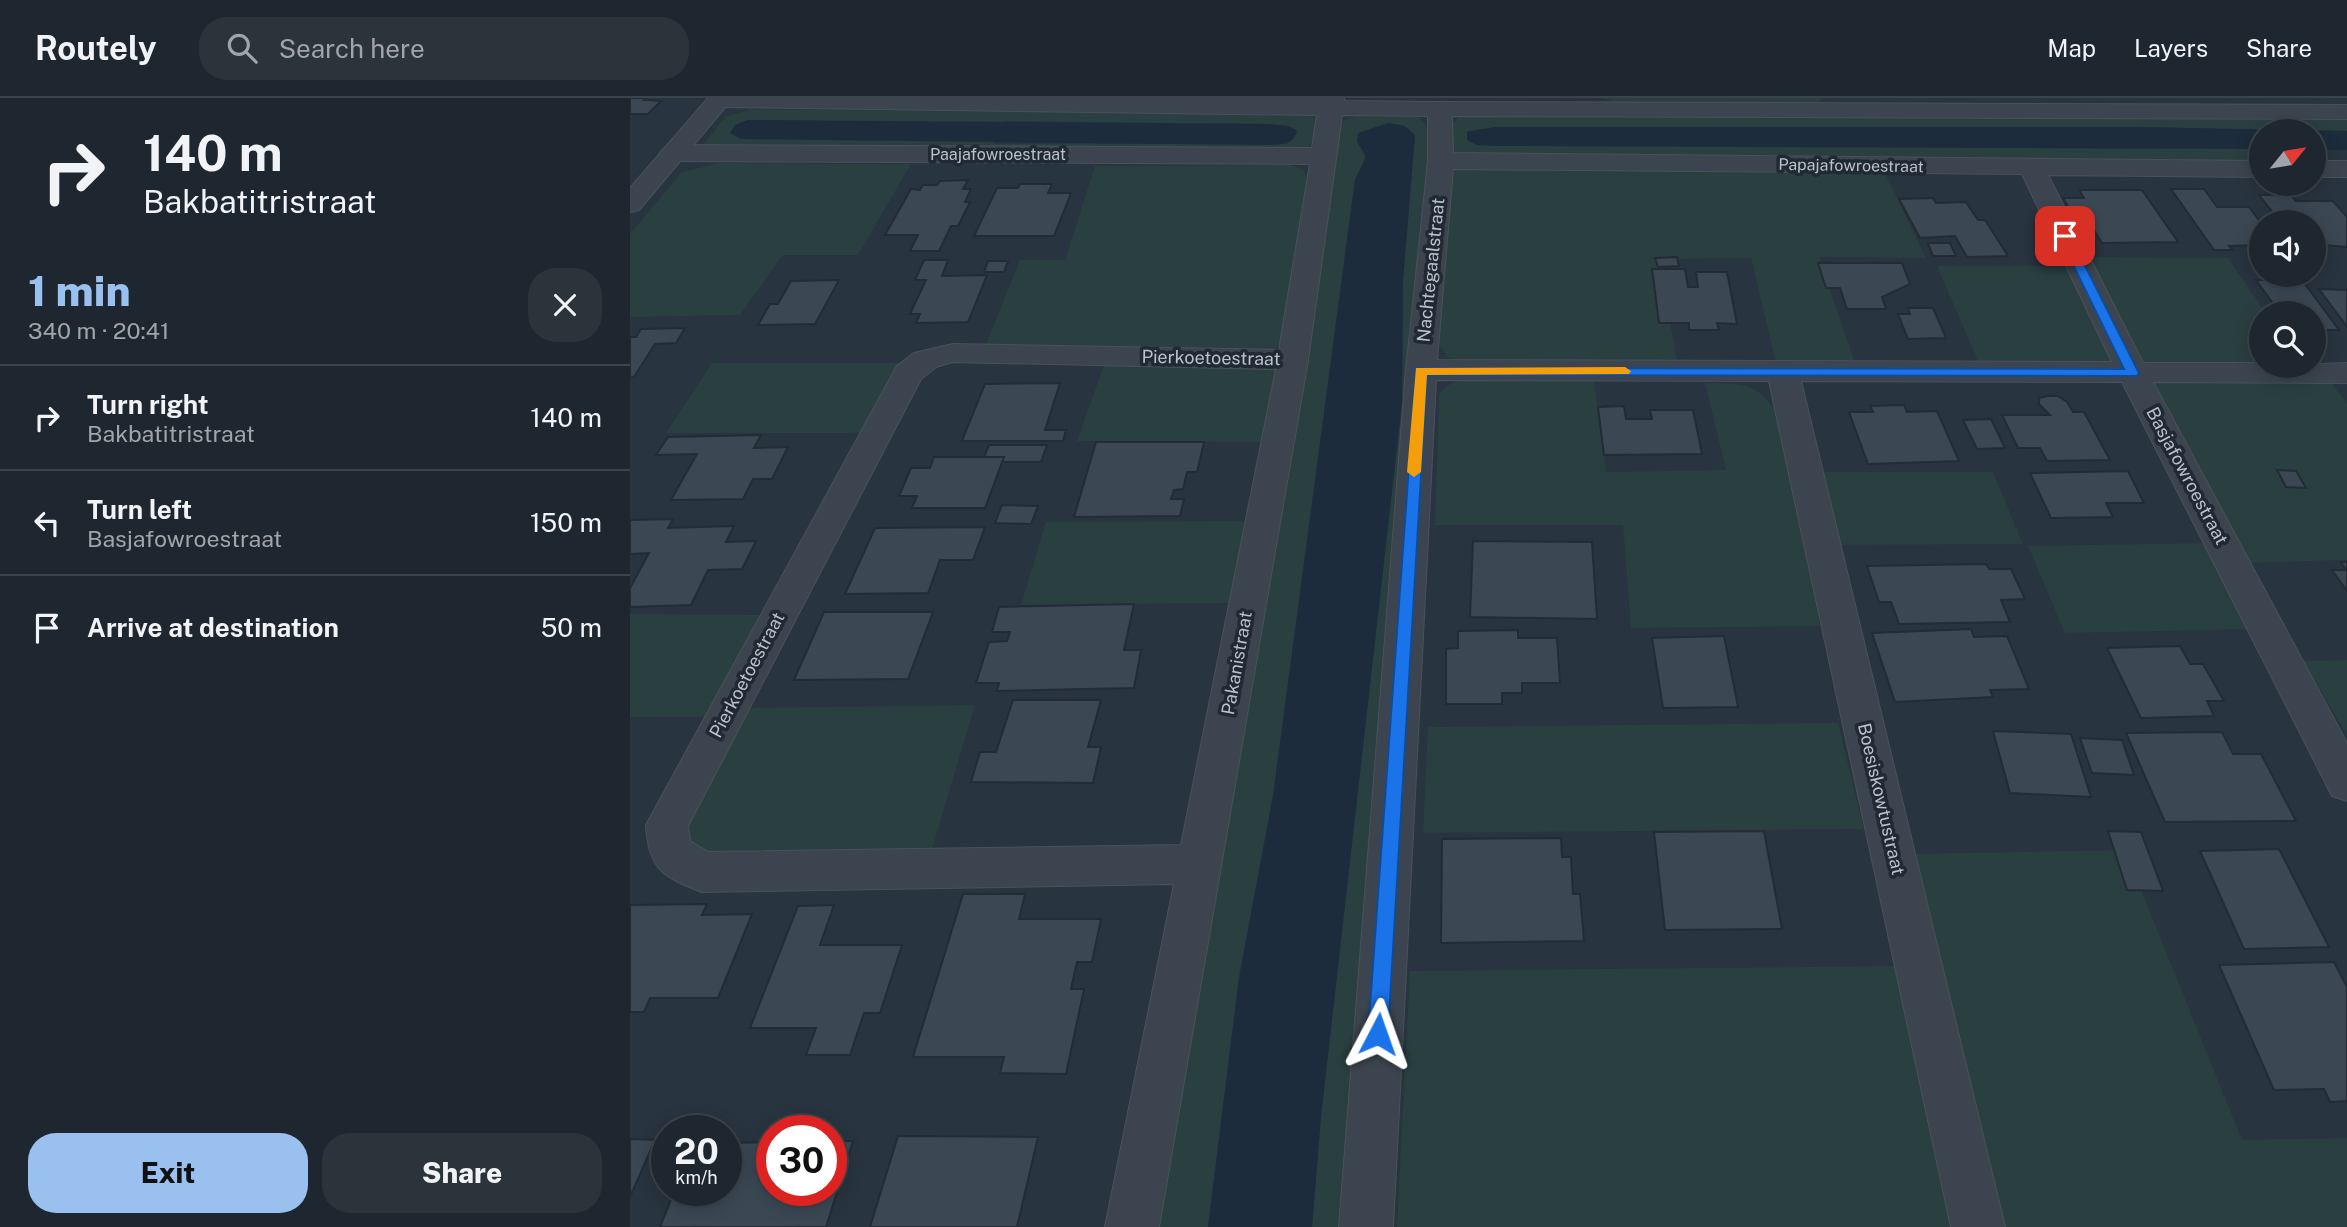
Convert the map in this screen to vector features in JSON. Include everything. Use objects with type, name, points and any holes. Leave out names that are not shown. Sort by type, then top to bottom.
[{"type":"street","points":[[2334,98],[2347,112]]},
{"type":"street","points":[[630,204],[720,99],[1331,102],[1440,109],[1585,103],[2093,105],[2347,112]]},
{"type":"street","name":"Pakanistraat","points":[[1132,1227],[1293,360],[1331,102]]},
{"type":"street","name":"Nachtegaalstraat","points":[[1366,1227],[1421,370],[1441,161],[1440,109]]},
{"type":"street","name":"Paajafowroestraat","points":[[673,153],[1322,156]]},
{"type":"street","name":"Papajafowroestraat","points":[[1441,161],[2249,169]]},
{"type":"street","name":"Basjafowroestraat","points":[[2031,167],[2133,373],[2347,783]]},
{"type":"street","points":[[2326,169],[2347,169]]},
{"type":"street","name":"Pierkoetoestraat","points":[[1200,864],[702,873],[669,851],[667,825],[908,373],[925,360],[953,353],[1293,360]]},
{"type":"street","points":[[1421,370],[2347,373]]},
{"type":"street","name":"Boesiskowtustraat","points":[[1783,372],[1978,1227]]},
{"type":"green space","points":[[1604,98],[1824,98],[1815,105],[1619,105]]},
{"type":"green space","points":[[750,109],[1310,115],[1320,120],[1312,144],[1306,148],[707,150],[703,145],[725,117]],"holes":[[[1005,121],[1289,126],[1288,144],[993,144]]]},
{"type":"green space","points":[[1364,113],[1417,116],[1430,129],[1346,1227],[1312,1227],[1321,1116],[1402,403],[1403,280],[1415,135],[1357,141],[1366,156],[1355,180],[1273,796],[1239,978],[1208,1227],[1159,1227],[1294,447],[1318,244],[1340,128],[1343,121]]},
{"type":"green space","points":[[1462,115],[2249,119],[2249,129],[1495,127],[1468,131],[1467,139],[1477,145],[1498,146],[2249,149],[2249,162],[1459,155],[1450,148],[1450,125]]},
{"type":"green space","points":[[2326,120],[2347,120],[2347,131],[2326,131]]},
{"type":"green space","points":[[719,163],[911,164],[858,255],[783,255],[740,315],[630,317],[630,234],[682,172]]},
{"type":"green space","points":[[1291,165],[1303,169],[1307,176],[1281,341],[1276,348],[1264,352],[985,347],[1020,260],[1065,260],[1095,166]]},
{"type":"green space","points":[[1456,167],[1884,171],[1926,258],[1819,257],[1856,366],[1777,367],[1751,258],[1658,259],[1678,365],[1458,362],[1447,356],[1439,345],[1446,177]]},
{"type":"green space","points":[[2078,257],[2228,258],[2258,301],[2249,301],[2249,368],[2154,366],[2139,359]]},
{"type":"green space","points":[[1937,266],[2070,266],[2120,367],[1980,366]]},
{"type":"green space","points":[[1105,362],[1276,367],[1281,374],[1268,442],[1077,441]]},
{"type":"green space","points":[[712,363],[900,363],[865,433],[666,433]]},
{"type":"green space","points":[[1463,379],[1594,381],[1606,472],[1726,470],[1705,383],[1739,385],[1756,390],[1764,396],[1778,416],[1820,626],[1631,628],[1623,525],[1435,525],[1439,394],[1446,386]]},
{"type":"green space","points":[[2330,381],[2347,404],[2347,560],[2245,563],[2151,385],[2160,382]]},
{"type":"green space","points":[[1813,472],[1993,472],[2023,544],[1830,545]]},
{"type":"green space","points":[[1250,521],[1234,603],[1021,605],[1046,522]]},
{"type":"green space","points":[[2208,543],[2256,629],[2065,633],[2028,546]]},
{"type":"green space","points":[[630,614],[766,615],[715,717],[630,717]]},
{"type":"green space","points":[[2347,660],[2347,735],[2303,661]]},
{"type":"green space","points":[[975,705],[930,856],[703,853],[690,841],[689,822],[745,708]]},
{"type":"green space","points":[[1838,723],[1864,829],[1423,833],[1428,727]]},
{"type":"green space","points":[[2125,850],[2242,1140],[2347,1138],[2347,1227],[1995,1227],[1905,854]]},
{"type":"green space","points":[[1896,966],[1952,1227],[1397,1227],[1410,971]]},
{"type":"water","points":[[748,120],[1269,124],[1297,130],[1290,142],[1268,145],[741,139],[730,133],[735,125]]},
{"type":"water","points":[[1388,123],[1405,126],[1415,135],[1403,280],[1402,403],[1321,1116],[1312,1227],[1208,1227],[1239,978],[1273,796],[1355,180],[1366,157],[1357,141],[1358,133]]},
{"type":"water","points":[[1495,127],[2249,129],[2249,149],[1498,146],[1477,145],[1467,140],[1467,132]]},
{"type":"water","points":[[2326,131],[2347,131],[2347,150],[2326,150]]},
{"type":"building","points":[[630,98],[661,101],[648,114],[630,114]]},
{"type":"building","points":[[968,180],[963,189],[971,189],[965,202],[970,202],[958,226],[951,226],[939,251],[910,251],[918,235],[885,235],[911,189],[920,190],[923,185],[937,185],[940,181]]},
{"type":"building","points":[[1020,184],[1052,184],[1048,193],[1071,193],[1054,236],[974,236],[997,188],[1018,188]]},
{"type":"building","points":[[2171,189],[2204,189],[2217,207],[2249,207],[2251,210],[2249,210],[2249,245],[2229,246],[2233,250],[2214,250]]},
{"type":"building","points":[[2079,190],[2142,190],[2178,242],[2102,243],[2095,232],[2083,232],[2063,198],[2084,198]]},
{"type":"building","points":[[2260,196],[2292,196],[2296,201],[2333,201],[2347,217],[2347,247],[2326,245],[2326,210],[2271,210]]},
{"type":"building","points":[[1933,198],[1936,203],[1966,202],[1978,220],[1985,220],[2008,256],[1967,257],[1955,236],[1920,238],[1899,199]]},
{"type":"building","points":[[1928,243],[1950,243],[1956,256],[1933,256]]},
{"type":"building","points":[[1677,257],[1679,266],[1658,267],[1655,258]]},
{"type":"building","points":[[924,260],[948,260],[942,276],[987,275],[968,322],[916,323],[920,314],[910,314],[926,280],[915,280]]},
{"type":"building","points":[[988,261],[1008,261],[1004,272],[984,272]]},
{"type":"building","points":[[1818,263],[1902,263],[1910,284],[1882,297],[1886,309],[1847,309],[1840,288],[1826,288]]},
{"type":"building","points":[[1652,269],[1685,269],[1688,287],[1698,287],[1696,272],[1727,272],[1737,324],[1717,323],[1719,330],[1689,330],[1689,323],[1659,323]]},
{"type":"building","points":[[839,280],[815,324],[758,325],[770,304],[778,304],[791,281]]},
{"type":"building","points":[[2261,287],[2307,287],[2318,301],[2271,301]]},
{"type":"building","points":[[2319,289],[2347,290],[2347,327]]},
{"type":"building","points":[[1908,308],[1933,308],[1946,338],[1908,339],[1898,314],[1910,314]]},
{"type":"building","points":[[2326,312],[2339,330],[2326,330]]},
{"type":"building","points":[[685,328],[676,343],[655,344],[634,377],[630,378],[630,337],[636,337],[641,329]]},
{"type":"building","points":[[1060,383],[1045,430],[1066,430],[1063,441],[962,441],[985,384]]},
{"type":"building","points":[[2058,396],[2067,402],[2073,412],[2084,412],[2110,460],[2047,461],[2040,448],[2018,448],[2002,415],[2050,415],[2039,404],[2039,398]]},
{"type":"building","points":[[1904,405],[1907,412],[1937,411],[1959,461],[1868,464],[1849,412],[1873,412],[1870,406]]},
{"type":"building","points":[[1624,406],[1626,419],[1652,419],[1650,410],[1693,410],[1702,454],[1604,455],[1598,407]]},
{"type":"building","points":[[1991,419],[2005,448],[1977,449],[1963,420]]},
{"type":"building","points":[[761,435],[754,448],[788,447],[772,479],[753,479],[743,499],[671,500],[697,454],[656,455],[668,437]]},
{"type":"building","points":[[1096,442],[1204,442],[1197,472],[1187,472],[1183,489],[1174,490],[1171,499],[1184,499],[1180,516],[1074,517]]},
{"type":"building","points":[[989,445],[1047,445],[1041,462],[1002,462],[1004,457],[984,457]]},
{"type":"building","points":[[934,457],[1004,457],[985,508],[912,508],[917,496],[899,496],[911,468],[930,468]]},
{"type":"building","points":[[2277,470],[2296,471],[2306,488],[2286,487]]},
{"type":"building","points":[[2128,471],[2144,503],[2106,503],[2113,517],[2051,518],[2030,473]]},
{"type":"building","points":[[1002,505],[1038,506],[1031,524],[995,523]]},
{"type":"building","points":[[673,519],[668,528],[734,526],[726,542],[756,541],[742,569],[708,570],[691,605],[630,607],[630,588],[649,553],[630,554],[630,520]]},
{"type":"building","points":[[985,527],[973,560],[940,560],[928,593],[845,594],[875,528]]},
{"type":"building","points":[[1473,541],[1592,542],[1597,619],[1470,617]]},
{"type":"building","points":[[2341,562],[2347,562],[2347,591],[2332,570],[2346,570]]},
{"type":"building","points":[[1986,564],[1989,569],[2011,569],[2025,599],[2001,600],[2010,622],[1899,624],[1891,602],[1879,602],[1867,566]]},
{"type":"building","points":[[1134,604],[1124,650],[1141,650],[1134,688],[997,691],[999,683],[976,683],[989,642],[1007,641],[1010,632],[992,632],[999,607]]},
{"type":"building","points":[[824,612],[933,612],[908,679],[794,680]]},
{"type":"building","points":[[1971,629],[1974,637],[2007,636],[2029,689],[1990,690],[1993,697],[1895,702],[1872,633]]},
{"type":"building","points":[[1518,630],[1518,638],[1557,638],[1560,683],[1522,683],[1522,693],[1502,693],[1502,704],[1446,704],[1446,649],[1458,648],[1458,631]]},
{"type":"building","points":[[1724,636],[1738,707],[1663,708],[1652,638]]},
{"type":"building","points":[[2180,646],[2190,664],[2203,664],[2224,701],[2207,701],[2214,716],[2141,718],[2107,648]]},
{"type":"building","points":[[1013,700],[1101,700],[1088,747],[1101,747],[1093,783],[971,782],[980,752],[996,752]]},
{"type":"building","points":[[1993,731],[2071,734],[2091,797],[2010,793]]},
{"type":"building","points":[[2222,732],[2233,754],[2261,754],[2296,821],[2165,822],[2126,733]]},
{"type":"building","points":[[2080,738],[2122,740],[2134,775],[2092,773]]},
{"type":"building","points":[[1764,831],[1782,929],[1665,930],[1654,832]]},
{"type":"building","points":[[2108,831],[2141,832],[2163,891],[2127,890]]},
{"type":"building","points":[[1561,838],[1562,857],[1571,857],[1573,894],[1580,894],[1584,941],[1441,943],[1442,839]]},
{"type":"building","points":[[2279,849],[2329,947],[2244,949],[2200,851]]},
{"type":"building","points":[[963,894],[1025,894],[1019,919],[1101,919],[1092,962],[1077,962],[1071,989],[1084,989],[1066,1074],[1000,1073],[1004,1057],[913,1057]]},
{"type":"building","points":[[707,904],[702,915],[752,914],[718,998],[650,998],[644,1012],[630,1012],[630,905]]},
{"type":"building","points":[[834,905],[820,945],[902,945],[880,1013],[864,1013],[850,1055],[806,1055],[816,1028],[750,1028],[798,906]]},
{"type":"building","points":[[2334,962],[2347,987],[2347,1101],[2330,1102],[2324,1089],[2274,1090],[2219,965]]},
{"type":"building","points":[[898,1136],[1038,1137],[1017,1227],[870,1227]]},
{"type":"building","points":[[630,1139],[651,1140],[651,1149],[630,1197]]},
{"type":"building","points":[[847,1141],[853,1141],[847,1160]]},
{"type":"building","points":[[756,1142],[756,1206],[833,1206],[826,1227],[660,1227],[669,1206],[742,1206],[742,1143]]},
{"type":"slow traffic","points":[[1414,472],[1421,370],[1625,371]]},
{"type":"route","points":[[1378,1034],[1421,370],[2133,373],[2065,236]]}]
